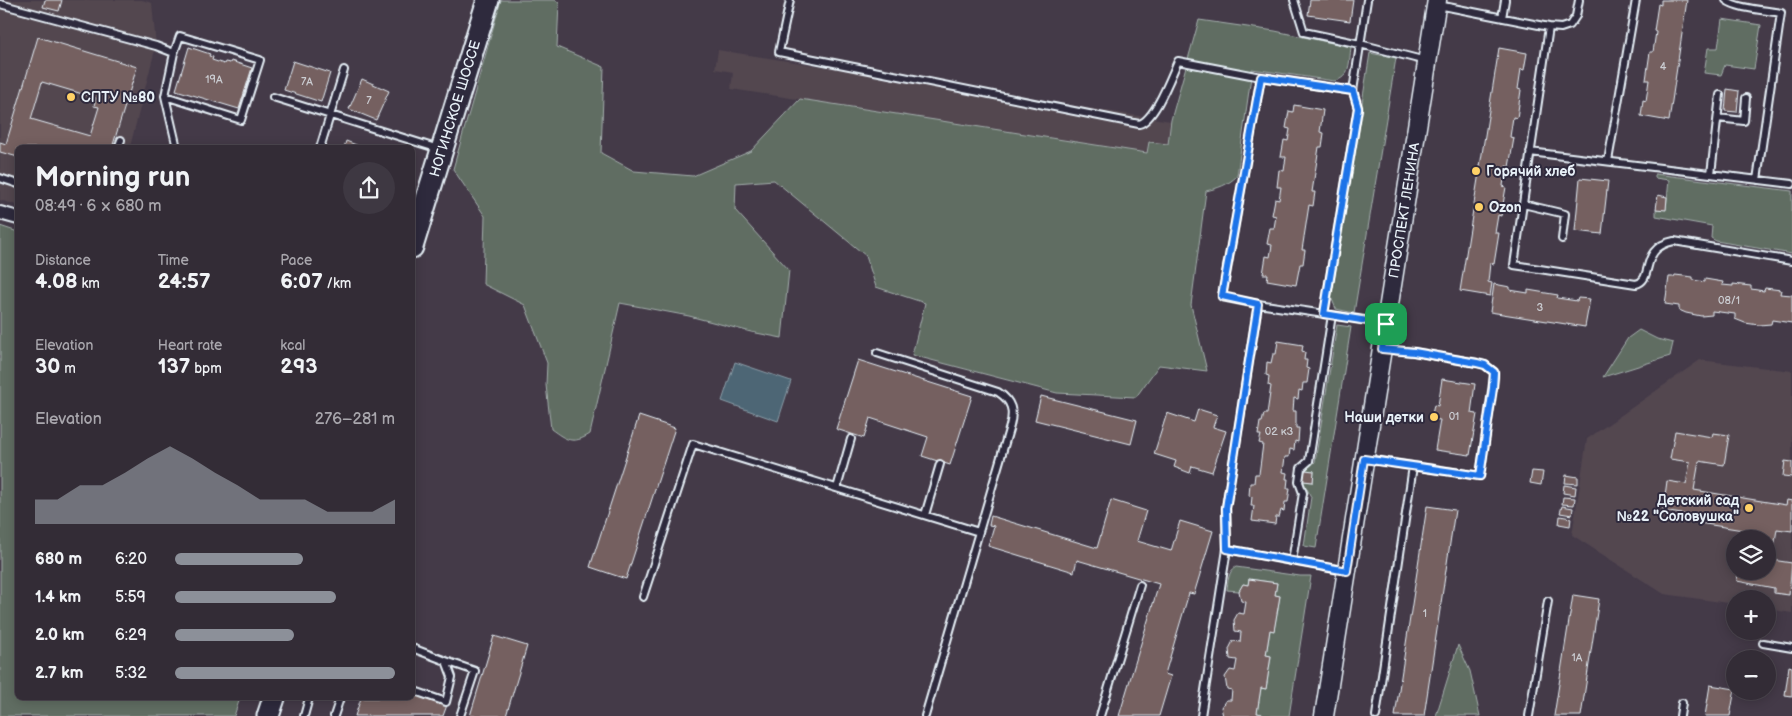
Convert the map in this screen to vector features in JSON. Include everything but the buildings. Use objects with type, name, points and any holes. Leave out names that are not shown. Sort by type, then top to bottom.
[{"type":"highway","name":"НОГИНСКОЕ ШОССЕ","points":[[415,237],[488,0]]},
{"type":"highway","points":[[268,716],[273,700]]},
{"type":"main road","name":"ПРОСПЕКТ ЛЕНИНА","points":[[1324,716],[1437,2]]},
{"type":"street","points":[[0,213],[15,217]]},
{"type":"lane","points":[[790,0],[778,52],[1139,124],[1146,121],[1153,113],[1178,61],[1261,77],[1353,91]]},
{"type":"lane","points":[[1294,0],[1304,32],[1360,44],[1428,62]]},
{"type":"lane","points":[[1324,314],[1358,108],[1353,91],[1367,0]]},
{"type":"lane","points":[[1502,18],[1505,0]]},
{"type":"lane","points":[[1437,2],[1502,18],[1560,28],[1570,25],[1576,16],[1579,0]]},
{"type":"lane","points":[[1608,161],[1636,0]]},
{"type":"lane","points":[[1726,0],[1730,3],[1781,13],[1757,180]]},
{"type":"lane","points":[[0,4],[156,46],[174,53]]},
{"type":"lane","points":[[1549,27],[1514,265],[1636,284],[1640,283],[1644,278],[1655,249],[1674,241],[1792,261]]},
{"type":"lane","points":[[165,96],[241,120],[260,60],[180,36],[174,53],[165,96],[176,145]]},
{"type":"lane","points":[[321,145],[344,70]]},
{"type":"lane","points":[[1261,77],[1222,296],[1258,304],[1386,324]]},
{"type":"lane","points":[[1711,174],[1720,95]]},
{"type":"lane","points":[[273,96],[442,150]]},
{"type":"lane","points":[[1718,118],[1744,121],[1746,98]]},
{"type":"lane","points":[[119,145],[121,140]]},
{"type":"lane","points":[[1530,152],[1792,184]]},
{"type":"lane","points":[[0,178],[15,183]]},
{"type":"lane","points":[[1523,204],[1565,214],[1562,239]]},
{"type":"lane","points":[[1200,716],[1227,549],[1226,508],[1258,304]]},
{"type":"lane","points":[[1292,561],[1304,493],[1299,482],[1301,468],[1309,461],[1332,315]]},
{"type":"lane","points":[[1364,459],[1480,476],[1494,372],[1485,365],[1477,363],[1414,352],[1382,349]]},
{"type":"lane","points":[[877,353],[992,390],[1005,397],[1010,403],[1013,417],[925,716]]},
{"type":"lane","points":[[837,488],[851,439]]},
{"type":"lane","points":[[643,597],[693,444],[979,532]]},
{"type":"lane","points":[[925,515],[940,464]]},
{"type":"lane","points":[[1376,716],[1412,466]]},
{"type":"lane","points":[[1227,549],[1347,571]]},
{"type":"lane","points":[[1100,716],[1140,585]]},
{"type":"lane","points":[[1529,716],[1548,601]]},
{"type":"lane","points":[[1763,643],[1792,648]]},
{"type":"lane","points":[[415,649],[475,671],[460,716]]},
{"type":"lane","points":[[415,691],[446,702],[452,677],[446,660]]},
{"type":"lane","points":[[304,716],[309,700]]},
{"type":"lane","points":[[334,716],[339,700]]},
{"type":"lane","points":[[1680,716],[1682,703]]},
{"type":"shaded area","name":"СПТУ №80","points":[[0,0],[142,0],[152,3],[156,46],[131,145],[15,145],[15,204],[0,200]]},
{"type":"shaded area","points":[[718,50],[1171,121],[1168,145],[1149,142],[1147,153],[731,89],[733,72],[715,69]]},
{"type":"shaded area","points":[[1700,360],[1792,371],[1792,613],[1776,610],[1776,590],[1726,590],[1726,603],[1664,594],[1572,535],[1587,439]]},
{"type":"green space","points":[[501,0],[555,0],[559,3],[557,47],[604,67],[601,153],[634,171],[693,176],[751,151],[800,99],[1147,153],[1149,142],[1168,144],[1171,120],[1199,20],[1275,31],[1351,47],[1346,73],[1340,79],[1334,81],[1252,69],[1237,176],[1223,186],[1206,191],[1191,305],[1207,371],[1159,365],[1136,397],[1057,393],[912,355],[925,303],[876,287],[866,256],[774,180],[736,183],[735,210],[789,270],[782,338],[689,316],[620,303],[590,434],[579,439],[570,440],[551,429],[546,385],[547,363],[525,305],[483,284],[485,216],[453,169]]},
{"type":"green space","points":[[1722,19],[1761,25],[1754,69],[1725,65],[1721,75],[1704,73],[1708,48],[1718,48]]},
{"type":"green space","points":[[1370,53],[1396,58],[1354,313],[1336,309],[1331,297]]},
{"type":"green space","points":[[1655,174],[1792,191],[1792,254],[1716,241],[1711,238],[1712,226],[1656,216],[1656,209],[1666,209],[1669,180],[1655,178]]},
{"type":"green space","points":[[0,226],[15,231],[15,700],[239,700],[234,716],[0,716]]},
{"type":"green space","points":[[1337,325],[1351,327],[1316,548],[1304,546],[1311,497],[1303,481],[1313,482],[1314,471],[1305,470],[1315,462]]},
{"type":"green space","points":[[1639,330],[1657,339],[1673,343],[1670,356],[1603,377],[1628,338]]},
{"type":"green space","points":[[1236,567],[1311,576],[1289,716],[1262,716],[1262,714],[1257,713],[1261,688],[1266,689],[1271,656],[1266,655],[1270,630],[1274,630],[1280,596],[1275,595],[1277,583],[1249,579],[1248,585],[1243,584],[1239,591],[1227,590],[1230,574]]},
{"type":"green space","points":[[1458,645],[1470,671],[1480,716],[1436,716]]},
{"type":"water","points":[[735,362],[791,381],[778,421],[722,401]]},
{"type":"place","name":"СПТУ №80","points":[[71,97]]},
{"type":"place","name":"Горячий хлеб","points":[[1476,171]]},
{"type":"place","name":"Ozon","points":[[1479,207]]},
{"type":"place","name":"Наши детки","points":[[1434,417]]},
{"type":"place","name":"Детский сад №22 \"Соловушка\"","points":[[1749,508]]},
{"type":"route","points":[[1261,77],[1353,91],[1358,108],[1324,314],[1386,324],[1382,349],[1414,352],[1477,363],[1491,368],[1494,372],[1480,476],[1364,459],[1347,571],[1227,549],[1226,508],[1258,304],[1222,296],[1261,77]]}]
